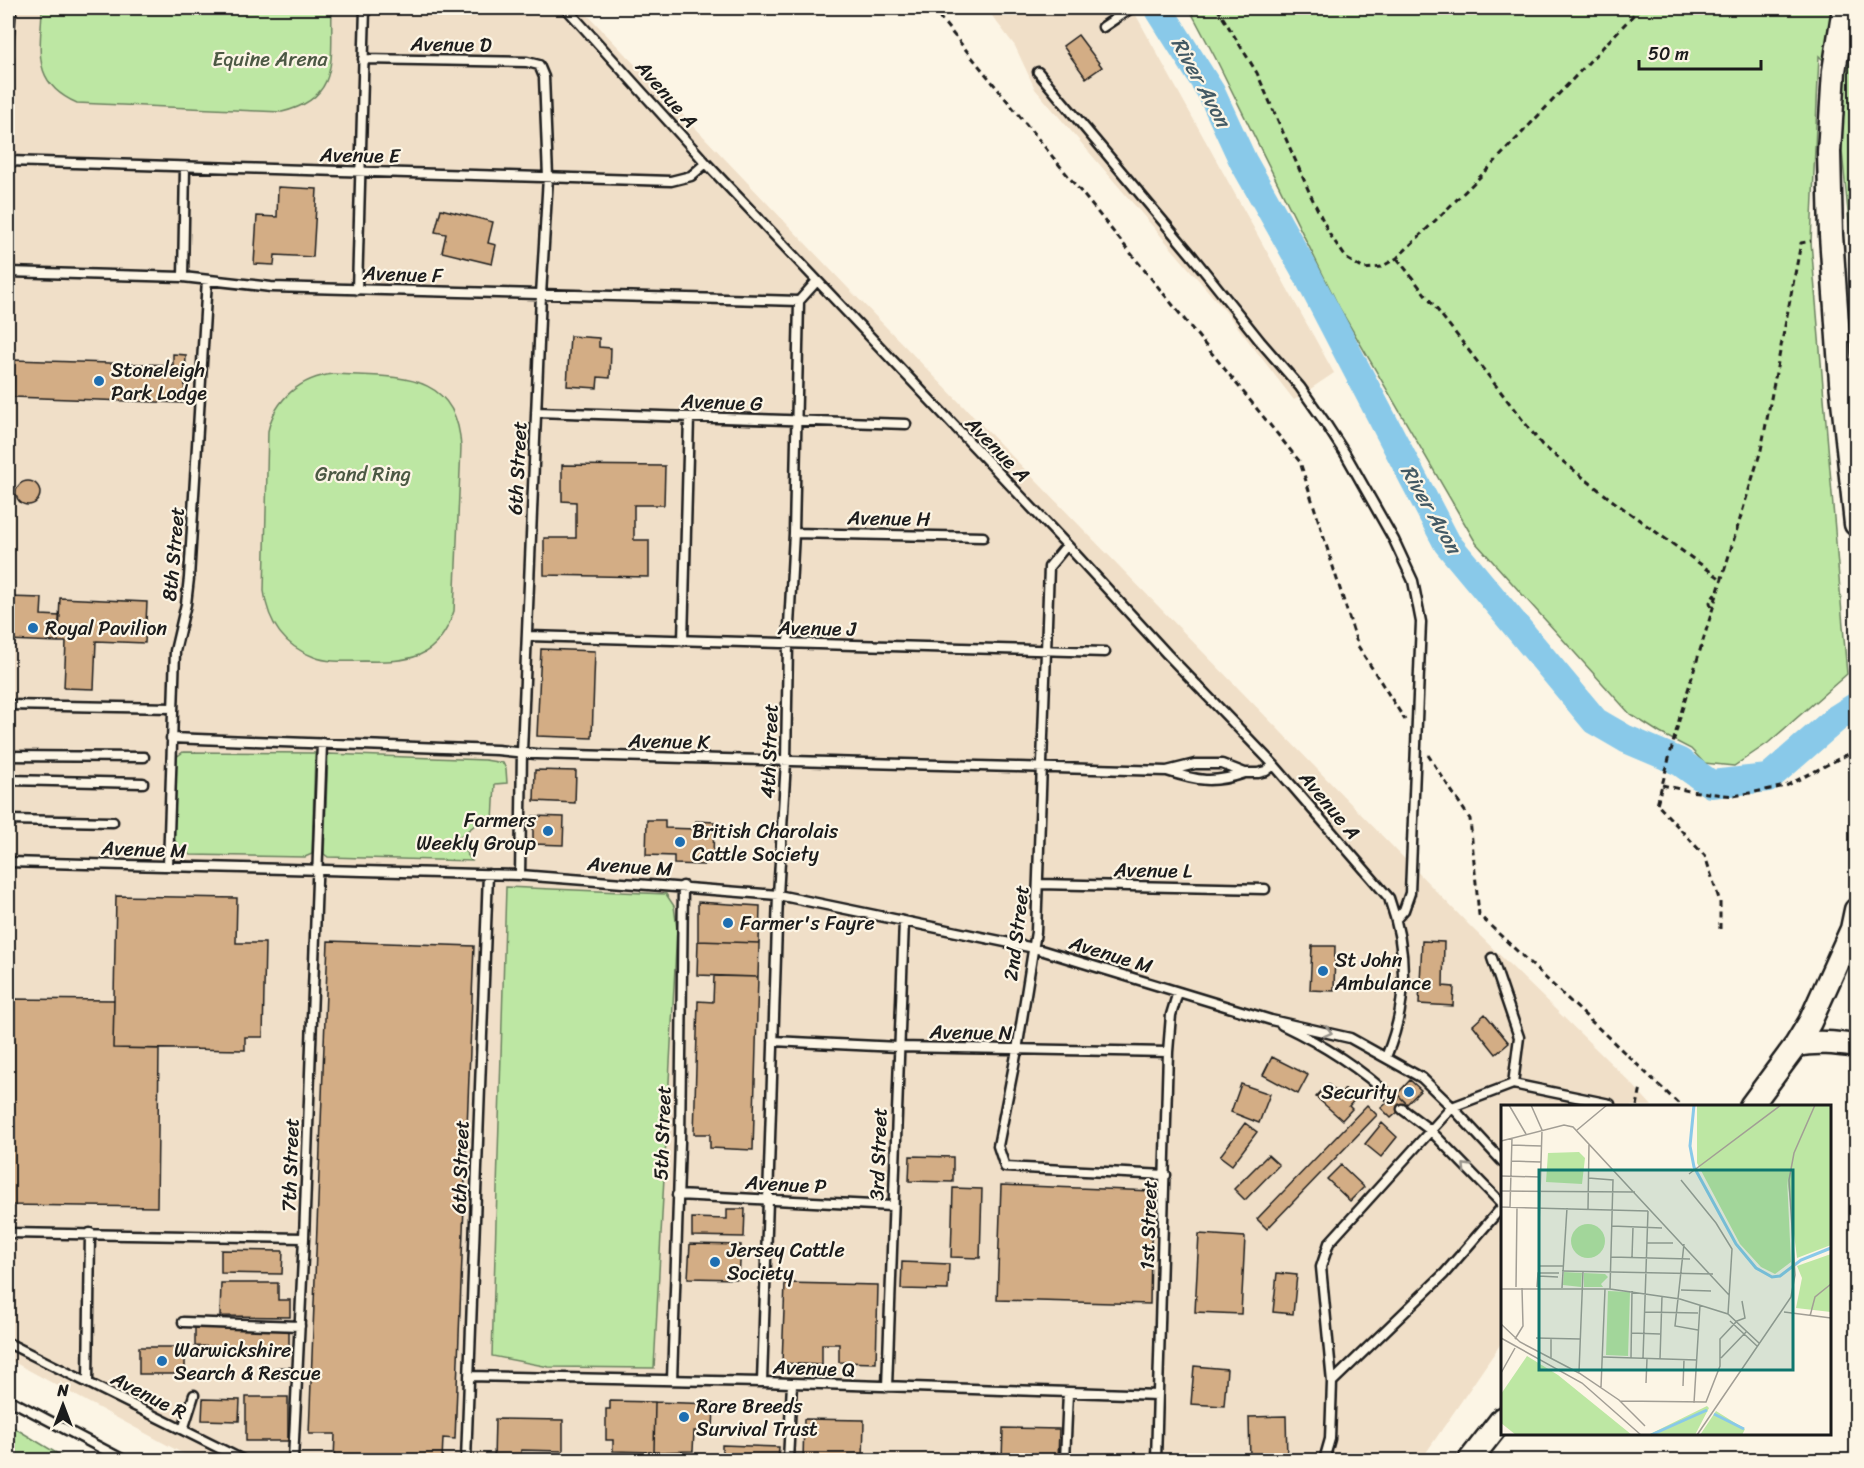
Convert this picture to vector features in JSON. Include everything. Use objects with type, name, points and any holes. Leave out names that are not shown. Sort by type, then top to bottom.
[{"type":"main road","points":[[1844,8],[1834,71],[1830,164],[1831,235],[1841,381],[1857,524]]},
{"type":"main road","points":[[1752,1105],[1810,1022],[1852,930],[1857,910]]},
{"type":"main road","points":[[1796,1045],[1828,1042],[1857,1047]]},
{"type":"main road","points":[[1470,1461],[1501,1422]]},
{"type":"lane","points":[[8,44],[11,8]]},
{"type":"lane","points":[[357,290],[365,8]]},
{"type":"lane","name":"Avenue A","points":[[566,8],[706,163],[1274,765],[1389,898],[1402,946],[1401,1008],[1395,1035],[1386,1057]]},
{"type":"lane","points":[[1103,27],[1131,8]]},
{"type":"lane","points":[[8,58],[8,144]]},
{"type":"lane","name":"Avenue D","points":[[363,59],[527,62],[539,65]]},
{"type":"lane","name":"6th Street","points":[[520,875],[522,753],[548,177],[544,76],[539,65]]},
{"type":"lane","points":[[1038,72],[1300,387],[1346,454],[1394,540],[1413,581],[1421,622],[1410,892],[1404,910],[1396,919]]},
{"type":"lane","name":"Avenue E","points":[[8,161],[671,181],[691,176],[706,163]]},
{"type":"lane","points":[[183,277],[185,167]]},
{"type":"lane","name":"Avenue F","points":[[8,272],[183,277],[271,287],[799,301]]},
{"type":"lane","name":"8th Street","points":[[168,866],[175,651],[186,604],[189,578],[207,280]]},
{"type":"lane","points":[[799,301],[817,281]]},
{"type":"lane","name":"4th Street","points":[[762,1382],[778,895],[786,760],[788,644],[794,533],[799,301]]},
{"type":"lane","name":"Avenue G","points":[[536,412],[906,424]]},
{"type":"lane","points":[[683,641],[689,417]]},
{"type":"lane","name":"Avenue H","points":[[794,533],[983,537]]},
{"type":"lane","name":"2nd Street","points":[[1067,545],[1049,567],[1039,884],[1034,948],[998,1146],[1005,1167],[1166,1175]]},
{"type":"lane","name":"Avenue J","points":[[528,636],[1105,652]]},
{"type":"lane","points":[[8,705],[173,708]]},
{"type":"lane","name":"Avenue K","points":[[171,738],[522,753],[1043,768],[1167,771],[1195,764],[1222,764],[1245,773]]},
{"type":"lane","name":"7th Street","points":[[294,1461],[322,743]]},
{"type":"lane","points":[[8,756],[144,757]]},
{"type":"lane","name":"Avenue K","points":[[1167,771],[1194,780],[1223,780],[1245,773],[1266,771],[1274,765]]},
{"type":"lane","points":[[8,780],[143,783]]},
{"type":"lane","points":[[8,820],[112,822]]},
{"type":"lane","name":"Avenue M","points":[[8,862],[520,875],[778,895],[1034,948],[1271,1020]]},
{"type":"lane","name":"6th Street","points":[[466,1461],[488,874]]},
{"type":"lane","name":"Avenue L","points":[[1039,884],[1265,889]]},
{"type":"lane","name":"5th Street","points":[[672,1380],[684,886]]},
{"type":"lane","name":"3rd Street","points":[[887,1388],[904,921]]},
{"type":"lane","points":[[1492,958],[1519,1037],[1513,1084]]},
{"type":"lane","name":"1st Street","points":[[1156,1461],[1168,1052],[1171,1015],[1178,992]]},
{"type":"lane","points":[[1271,1020],[1350,1038],[1422,1078],[1501,1159]]},
{"type":"lane","points":[[1271,1020],[1312,1040],[1372,1079],[1392,1098]]},
{"type":"lane","name":"Avenue N","points":[[773,1041],[898,1047],[1168,1052]]},
{"type":"lane","points":[[1324,1461],[1330,1439],[1332,1382],[1321,1266],[1329,1243],[1452,1107],[1513,1084],[1610,1104]]},
{"type":"lane","points":[[1402,1109],[1430,1130],[1501,1204]]},
{"type":"lane","name":"Avenue P","points":[[677,1195],[892,1206]]},
{"type":"lane","points":[[1332,1382],[1444,1274],[1501,1208]]},
{"type":"lane","points":[[8,1233],[304,1238]]},
{"type":"lane","points":[[88,1383],[90,1233]]},
{"type":"lane","points":[[183,1322],[300,1326]]},
{"type":"lane","name":"Avenue R","points":[[8,1343],[243,1461]]},
{"type":"lane","points":[[277,1373],[298,1373]]},
{"type":"lane","name":"Avenue Q","points":[[469,1376],[762,1382],[887,1388],[1158,1395]]},
{"type":"lane","points":[[788,1461],[792,1384]]},
{"type":"lane","points":[[1065,1461],[1068,1393]]},
{"type":"lane","points":[[183,1430],[194,1395]]},
{"type":"lane","points":[[8,1399],[124,1461]]},
{"type":"path","points":[[932,8],[1300,462],[1358,646],[1470,819],[1479,915],[1679,1105]]},
{"type":"path","points":[[1217,8],[1257,73],[1330,235],[1347,259],[1364,269],[1381,267],[1397,258],[1486,171],[1640,8]]},
{"type":"path","points":[[1720,930],[1720,902],[1705,856],[1657,804],[1712,609],[1761,450],[1801,243],[1811,242],[1815,233]]},
{"type":"path","points":[[1397,258],[1542,445],[1613,501],[1721,579]]},
{"type":"path","points":[[1662,785],[1689,791],[1734,796],[1786,786],[1857,750]]},
{"type":"path","points":[[1637,1105],[1641,1087]]},
{"type":"shaded area","points":[[8,8],[581,8],[848,288],[1473,929],[1651,1105],[1501,1105],[1501,1343],[1421,1460],[195,1460],[8,1359]]},
{"type":"shaded area","points":[[986,8],[1132,8],[1334,373],[1294,400],[1226,312],[1035,89],[1015,46]]},
{"type":"green space","name":"Equine Arena","points":[[42,8],[332,8],[329,73],[324,86],[315,97],[301,106],[282,112],[77,103],[62,95],[45,75],[40,51]]},
{"type":"green space","points":[[1189,8],[1856,8],[1856,292],[1834,71],[1819,56],[1811,242],[1847,674],[1768,743],[1734,766],[1704,763],[1691,749],[1630,714],[1476,543],[1340,309]]},
{"type":"green space","name":"Grand Ring","points":[[334,374],[399,378],[418,382],[435,390],[448,403],[457,421],[461,447],[454,611],[440,640],[420,655],[408,659],[339,661],[314,657],[294,646],[279,632],[266,602],[264,591],[268,431],[271,419],[283,400],[300,385]]},
{"type":"green space","points":[[183,752],[315,753],[312,854],[305,857],[191,855],[179,847],[173,838],[175,758]]},
{"type":"green space","points":[[328,754],[485,760],[503,763],[507,783],[495,784],[493,821],[481,821],[456,839],[472,861],[328,857],[324,854]]},
{"type":"green space","points":[[506,887],[666,894],[674,906],[677,929],[654,1368],[549,1367],[492,1356]]},
{"type":"green space","points":[[8,1424],[68,1460],[8,1460]]},
{"type":"building","points":[[1078,35],[1102,67],[1086,78],[1063,46]]},
{"type":"building","points":[[278,187],[317,189],[313,257],[275,255],[274,265],[254,264],[257,216],[277,217]]},
{"type":"building","points":[[441,209],[493,222],[488,243],[496,245],[492,264],[442,252],[446,234],[435,232]]},
{"type":"building","points":[[570,336],[599,338],[599,347],[611,348],[610,378],[598,377],[597,388],[567,386]]},
{"type":"building","name":"Stoneleigh Park Lodge","points":[[173,354],[186,355],[184,403],[13,397],[14,360],[173,365]]},
{"type":"building","points":[[562,465],[665,466],[664,505],[634,505],[634,540],[649,540],[649,577],[544,575],[544,538],[576,538],[576,502],[562,501]]},
{"type":"building","points":[[28,481],[37,484],[40,493],[37,502],[28,505],[19,502],[16,493],[19,484]]},
{"type":"building","name":"Royal Pavilion","points":[[8,597],[42,598],[41,615],[60,616],[58,642],[8,640]]},
{"type":"building","points":[[60,598],[147,602],[145,643],[96,641],[94,689],[64,688],[66,642],[58,642]]},
{"type":"building","points":[[541,649],[595,651],[592,738],[537,736]]},
{"type":"building","points":[[535,770],[576,771],[575,803],[534,801]]},
{"type":"building","name":"Farmers Weekly Group","points":[[533,816],[564,817],[563,845],[533,844]]},
{"type":"building","name":"British Charolais Cattle Society","points":[[647,820],[665,820],[665,828],[695,829],[696,821],[714,822],[713,857],[705,856],[704,865],[674,864],[674,856],[646,855]]},
{"type":"building","points":[[116,896],[237,898],[236,943],[265,943],[263,1037],[245,1037],[245,1050],[113,1048]]},
{"type":"building","name":"Farmer's Fayre","points":[[698,902],[760,906],[759,943],[698,941]]},
{"type":"building","points":[[328,941],[474,946],[455,1439],[443,1438],[442,1460],[334,1460],[335,1434],[309,1434]]},
{"type":"building","points":[[698,941],[759,943],[758,977],[697,975]]},
{"type":"building","points":[[1422,941],[1444,942],[1443,986],[1454,987],[1453,1006],[1419,1004]]},
{"type":"building","name":"St John Ambulance","points":[[1312,946],[1335,946],[1334,991],[1310,990]]},
{"type":"building","points":[[714,976],[758,977],[753,1150],[710,1148],[710,1134],[694,1134],[698,1001],[713,1002]]},
{"type":"building","points":[[8,999],[114,1000],[113,1048],[159,1049],[157,1207],[8,1205]]},
{"type":"building","points":[[1485,1014],[1509,1043],[1496,1054],[1473,1025]]},
{"type":"building","points":[[1272,1057],[1308,1075],[1298,1094],[1263,1075]]},
{"type":"building","name":"Security","points":[[1410,1080],[1421,1090],[1407,1104],[1397,1094]]},
{"type":"building","points":[[1241,1084],[1270,1094],[1259,1123],[1231,1112]]},
{"type":"building","points":[[1328,1084],[1340,1095],[1345,1089],[1356,1098],[1349,1106],[1352,1109],[1342,1120],[1316,1097]]},
{"type":"building","points":[[1397,1094],[1407,1104],[1391,1118],[1381,1108]]},
{"type":"building","points":[[1367,1105],[1377,1115],[1267,1229],[1257,1219]]},
{"type":"building","points":[[1245,1123],[1257,1132],[1232,1165],[1220,1156]]},
{"type":"building","points":[[1382,1123],[1397,1137],[1381,1157],[1365,1144]]},
{"type":"building","points":[[1268,1155],[1279,1165],[1245,1200],[1234,1189]]},
{"type":"building","points":[[910,1156],[953,1157],[953,1182],[909,1181]]},
{"type":"building","points":[[1341,1165],[1364,1187],[1350,1201],[1327,1179]]},
{"type":"building","points":[[1001,1185],[1152,1191],[1150,1304],[997,1300]]},
{"type":"building","points":[[953,1188],[982,1189],[980,1258],[951,1257]]},
{"type":"building","points":[[727,1209],[745,1209],[744,1237],[692,1236],[692,1218],[727,1219]]},
{"type":"building","points":[[1199,1234],[1245,1237],[1241,1314],[1195,1312]]},
{"type":"building","name":"Jersey Cattle Society","points":[[690,1244],[741,1245],[739,1279],[688,1278]]},
{"type":"building","points":[[221,1250],[283,1251],[282,1274],[221,1273]]},
{"type":"building","points":[[902,1262],[949,1264],[948,1290],[901,1289]]},
{"type":"building","points":[[1277,1273],[1297,1275],[1293,1314],[1273,1312]]},
{"type":"building","points":[[221,1283],[278,1283],[278,1300],[290,1300],[290,1317],[220,1316]]},
{"type":"building","points":[[785,1283],[878,1285],[876,1363],[839,1362],[839,1344],[822,1344],[822,1365],[782,1363]]},
{"type":"building","points":[[195,1327],[289,1330],[289,1349],[195,1346]]},
{"type":"building","name":"Warwickshire Search & Rescue","points":[[139,1347],[185,1347],[185,1374],[139,1374]]},
{"type":"building","points":[[1194,1366],[1227,1369],[1224,1406],[1191,1404]]},
{"type":"building","points":[[246,1397],[288,1397],[288,1441],[246,1441]]},
{"type":"building","points":[[203,1399],[240,1400],[239,1421],[202,1420]]},
{"type":"building","points":[[610,1401],[655,1402],[654,1452],[613,1451],[613,1440],[606,1440],[606,1409],[610,1409]]},
{"type":"building","name":"Rare Breeds Survival Trust","points":[[655,1402],[714,1404],[713,1431],[694,1431],[693,1451],[654,1452]]},
{"type":"building","points":[[1286,1416],[1287,1460],[1250,1460],[1249,1417]]},
{"type":"building","points":[[495,1419],[563,1420],[563,1451],[521,1450],[521,1460],[494,1460]]},
{"type":"building","points":[[804,1419],[864,1420],[863,1460],[803,1460]]},
{"type":"building","points":[[1003,1428],[1059,1429],[1058,1460],[1002,1460]]},
{"type":"building","points":[[722,1445],[779,1447],[778,1460],[722,1460]]},
{"type":"waterway","name":"River Avon","points":[[1158,8],[1211,92],[1243,161],[1303,267],[1447,543],[1595,721],[1626,739],[1680,762],[1711,784],[1768,778],[1837,718],[1856,706]]},
{"type":"place","name":"Stoneleigh Park Lodge","points":[[99,381]]},
{"type":"place","name":"Royal Pavilion","points":[[33,628]]},
{"type":"place","name":"Farmers Weekly Group","points":[[548,831]]},
{"type":"place","name":"British Charolais Cattle Society","points":[[680,842]]},
{"type":"place","name":"Farmer's Fayre","points":[[728,923]]},
{"type":"place","name":"St John Ambulance","points":[[1323,971]]},
{"type":"place","name":"Security","points":[[1409,1092]]},
{"type":"place","name":"Jersey Cattle Society","points":[[715,1262]]},
{"type":"place","name":"Warwickshire Search & Rescue","points":[[162,1361]]},
{"type":"place","name":"Rare Breeds Survival Trust","points":[[684,1417]]}]
